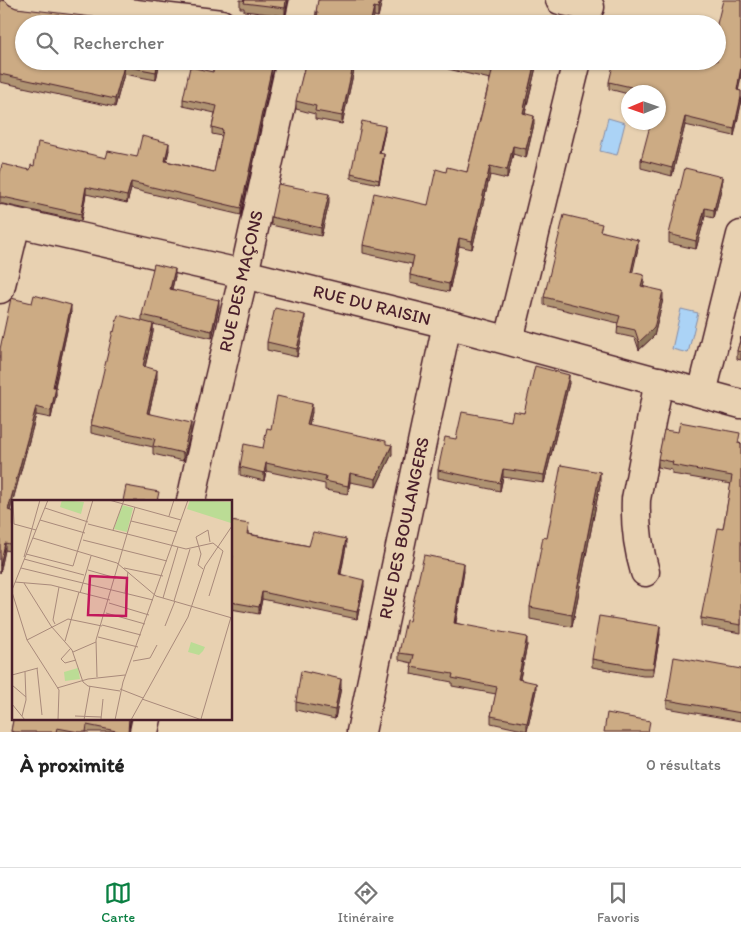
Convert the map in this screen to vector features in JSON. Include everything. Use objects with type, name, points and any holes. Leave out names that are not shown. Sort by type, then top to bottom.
[{"type":"street","points":[[18,0],[145,15]]},
{"type":"street","points":[[301,15],[304,0]]},
{"type":"street","points":[[560,0],[589,10]]},
{"type":"street","name":"RUE DES MAÇONS","points":[[191,500],[289,70]]},
{"type":"street","points":[[509,340],[575,70]]},
{"type":"street","points":[[0,289],[8,221]]},
{"type":"street","name":"RUE DU RAISIN","points":[[8,221],[244,274],[447,324],[741,404]]},
{"type":"street","points":[[702,393],[741,235]]},
{"type":"street","name":"RUE DES BOULANGERS","points":[[361,732],[447,324]]},
{"type":"street","points":[[645,572],[638,543],[635,513],[636,499],[659,381]]},
{"type":"water","points":[[608,118],[621,122],[621,130],[623,130],[617,155],[600,151]]},
{"type":"water","points":[[681,309],[698,313],[688,353],[672,349]]},
{"type":"building","points":[[0,0],[6,1],[9,5],[16,8],[76,15],[15,15],[15,70],[123,70],[115,99],[0,74]]},
{"type":"building","points":[[245,0],[286,0],[285,8],[244,3]]},
{"type":"building","points":[[318,0],[380,0],[378,8],[374,7],[372,15],[317,15],[318,12],[316,12]]},
{"type":"building","points":[[723,0],[741,0],[741,67],[737,90],[741,91],[741,97],[734,129],[685,117],[672,168],[641,160],[649,130],[666,130],[666,85],[622,85],[609,82],[612,70],[726,70],[726,15],[719,15]]},
{"type":"building","points":[[189,70],[213,72],[213,70],[271,70],[241,208],[131,182],[127,196],[86,187],[81,214],[0,197],[2,164],[30,170],[31,165],[34,166],[38,142],[106,158],[108,151],[137,157],[142,136],[169,143],[165,161],[214,172],[223,130],[212,127],[217,106],[183,99]]},
{"type":"building","points":[[304,70],[352,70],[342,116],[315,111],[316,106],[296,101]]},
{"type":"building","points":[[484,70],[533,70],[523,113],[534,116],[526,149],[513,146],[507,170],[490,166],[472,241],[459,238],[449,284],[410,275],[414,256],[363,245],[374,193],[428,205],[436,169],[446,172],[447,167],[467,172],[492,72]]},
{"type":"building","points":[[362,121],[385,126],[379,153],[384,154],[379,180],[351,173]]},
{"type":"building","points":[[685,168],[722,177],[714,210],[705,208],[696,241],[669,234]]},
{"type":"building","points":[[278,184],[329,194],[321,228],[271,217]]},
{"type":"building","points":[[564,215],[602,224],[600,231],[638,240],[631,272],[644,275],[641,286],[663,291],[654,328],[639,342],[635,330],[617,326],[620,316],[544,297]]},
{"type":"building","points":[[154,264],[175,269],[170,289],[219,300],[212,331],[142,315]]},
{"type":"building","points":[[34,295],[71,305],[53,387],[56,387],[51,411],[36,407],[8,510],[12,511],[12,545],[5,543],[0,566],[0,349],[11,298],[32,303]]},
{"type":"building","points":[[275,308],[305,315],[297,349],[267,342]]},
{"type":"building","points":[[118,315],[153,324],[143,366],[157,370],[147,413],[191,423],[183,453],[153,446],[155,439],[91,425]]},
{"type":"building","points":[[741,337],[741,352],[737,351]]},
{"type":"building","points":[[535,366],[569,375],[544,475],[503,469],[500,483],[438,470],[445,437],[456,439],[462,412],[511,421],[513,411],[524,413]]},
{"type":"building","points":[[277,396],[312,404],[307,424],[386,441],[386,444],[392,445],[376,479],[350,473],[348,486],[325,481],[326,476],[266,463],[264,473],[240,467],[244,444],[263,448],[267,428],[271,429]]},
{"type":"building","points":[[680,422],[740,433],[738,443],[741,444],[741,625],[701,618],[718,528],[723,529],[732,476],[672,465],[673,462],[658,459],[664,430],[678,432]]},
{"type":"building","points":[[561,465],[600,472],[572,615],[530,607],[543,537],[547,538]]},
{"type":"building","points":[[126,486],[159,492],[157,500],[123,500]]},
{"type":"building","points":[[232,521],[249,524],[247,534],[309,546],[313,532],[346,539],[339,574],[364,580],[357,612],[262,592],[259,607],[232,602]]},
{"type":"building","points":[[424,555],[464,563],[454,623],[527,637],[518,679],[536,683],[527,723],[491,716],[497,687],[452,678],[453,674],[411,667],[414,655],[399,653],[406,620],[409,621]]},
{"type":"building","points":[[599,616],[660,626],[653,668],[592,659]]},
{"type":"building","points":[[674,657],[741,669],[741,713],[667,700]]},
{"type":"building","points":[[301,671],[341,679],[335,710],[296,702]]},
{"type":"building","points":[[607,713],[650,721],[648,732],[604,732]]},
{"type":"building","points":[[13,720],[129,720],[128,732],[87,725],[86,732],[57,728],[56,732],[11,731]]}]
